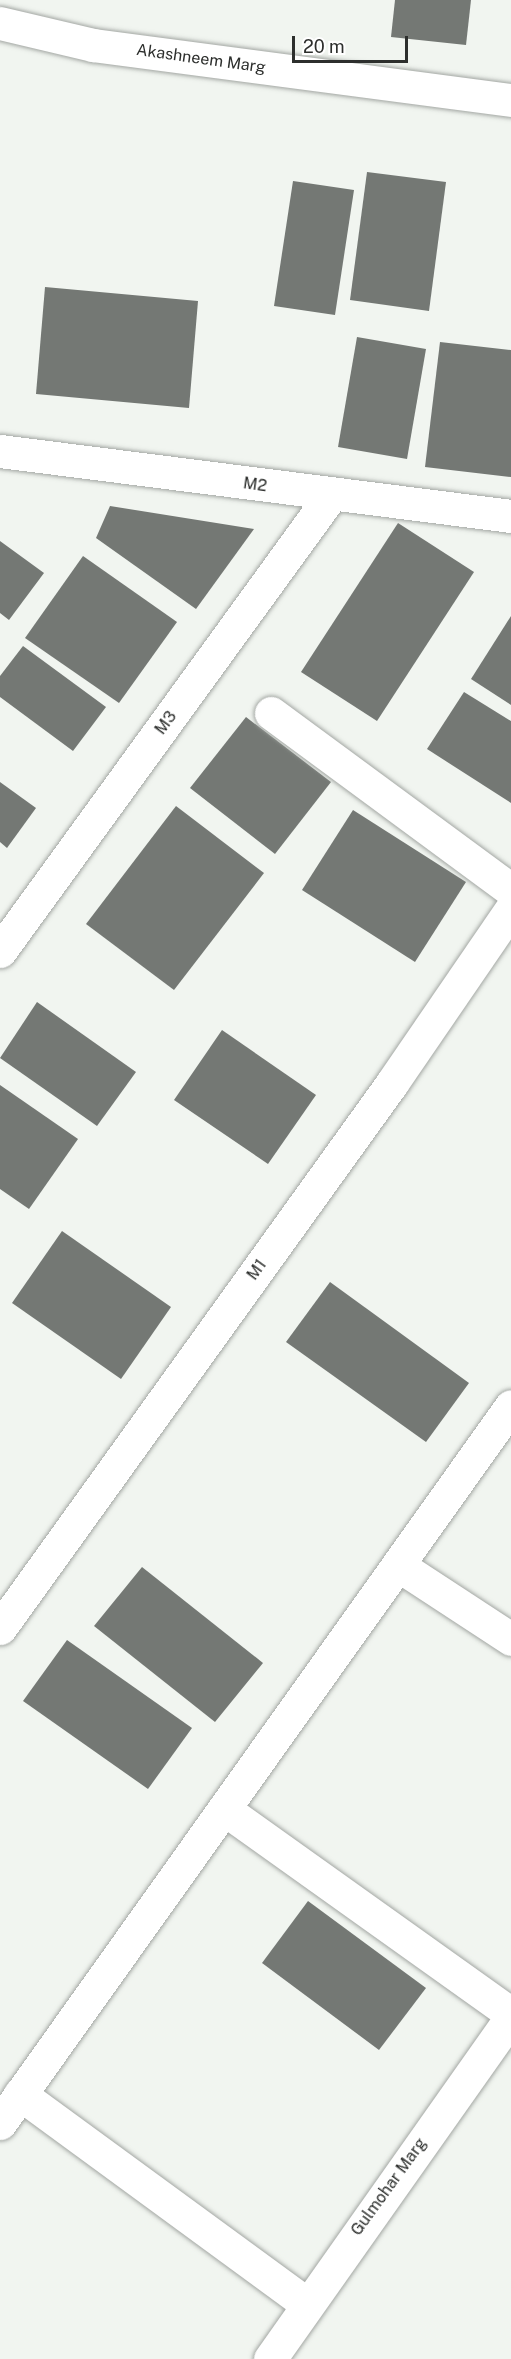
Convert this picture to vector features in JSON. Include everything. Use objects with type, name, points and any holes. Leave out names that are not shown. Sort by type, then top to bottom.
[{"type":"street","name":"Akashneem Marg","points":[[0,23],[93,45],[511,100]]},
{"type":"street","name":"M2","points":[[0,451],[331,495],[511,516]]},
{"type":"street","name":"M3","points":[[0,951],[331,495]]},
{"type":"street","points":[[271,713],[511,890]]},
{"type":"street","name":"M1","points":[[0,1628],[385,1092],[511,909]]},
{"type":"street","points":[[0,2123],[511,1406]]},
{"type":"street","points":[[398,1565],[511,1639]]},
{"type":"street","points":[[224,1809],[511,2016]]},
{"type":"street","name":"Gulmohar Marg","points":[[270,2359],[306,2303],[511,2016]]},
{"type":"street","points":[[20,2094],[306,2303]]},
{"type":"building","points":[[395,0],[471,0],[466,45],[391,37]]},
{"type":"building","points":[[367,172],[446,182],[429,311],[350,300]]},
{"type":"building","points":[[293,181],[354,190],[335,315],[274,306]]},
{"type":"building","points":[[45,287],[198,301],[189,408],[36,394]]},
{"type":"building","points":[[357,337],[426,349],[407,459],[338,447]]},
{"type":"building","points":[[440,342],[511,350],[511,477],[425,467]]},
{"type":"building","points":[[110,506],[254,529],[196,609],[96,538]]},
{"type":"building","points":[[398,523],[474,572],[377,721],[301,672]]},
{"type":"building","points":[[0,541],[44,573],[9,620],[0,613]]},
{"type":"building","points":[[83,556],[177,622],[119,703],[25,638]]},
{"type":"building","points":[[511,616],[511,705],[471,679]]},
{"type":"building","points":[[23,646],[106,707],[73,751],[0,697],[0,676]]},
{"type":"building","points":[[464,692],[511,721],[511,803],[427,749]]},
{"type":"building","points":[[246,717],[331,782],[275,854],[190,788]]},
{"type":"building","points":[[0,782],[36,808],[7,848],[0,842]]},
{"type":"building","points":[[176,806],[264,873],[174,990],[86,924]]},
{"type":"building","points":[[353,810],[466,882],[415,962],[302,890]]},
{"type":"building","points":[[37,1002],[136,1072],[97,1126],[0,1058]]},
{"type":"building","points":[[222,1030],[316,1095],[268,1164],[174,1100]]},
{"type":"building","points":[[0,1085],[78,1139],[29,1209],[0,1189]]},
{"type":"building","points":[[62,1231],[171,1307],[121,1379],[12,1303]]},
{"type":"building","points":[[330,1282],[469,1383],[426,1442],[286,1342]]},
{"type":"building","points":[[142,1567],[263,1663],[215,1722],[94,1626]]},
{"type":"building","points":[[67,1640],[192,1728],[148,1789],[23,1701]]},
{"type":"building","points":[[308,1901],[426,1988],[379,2050],[262,1963]]}]
